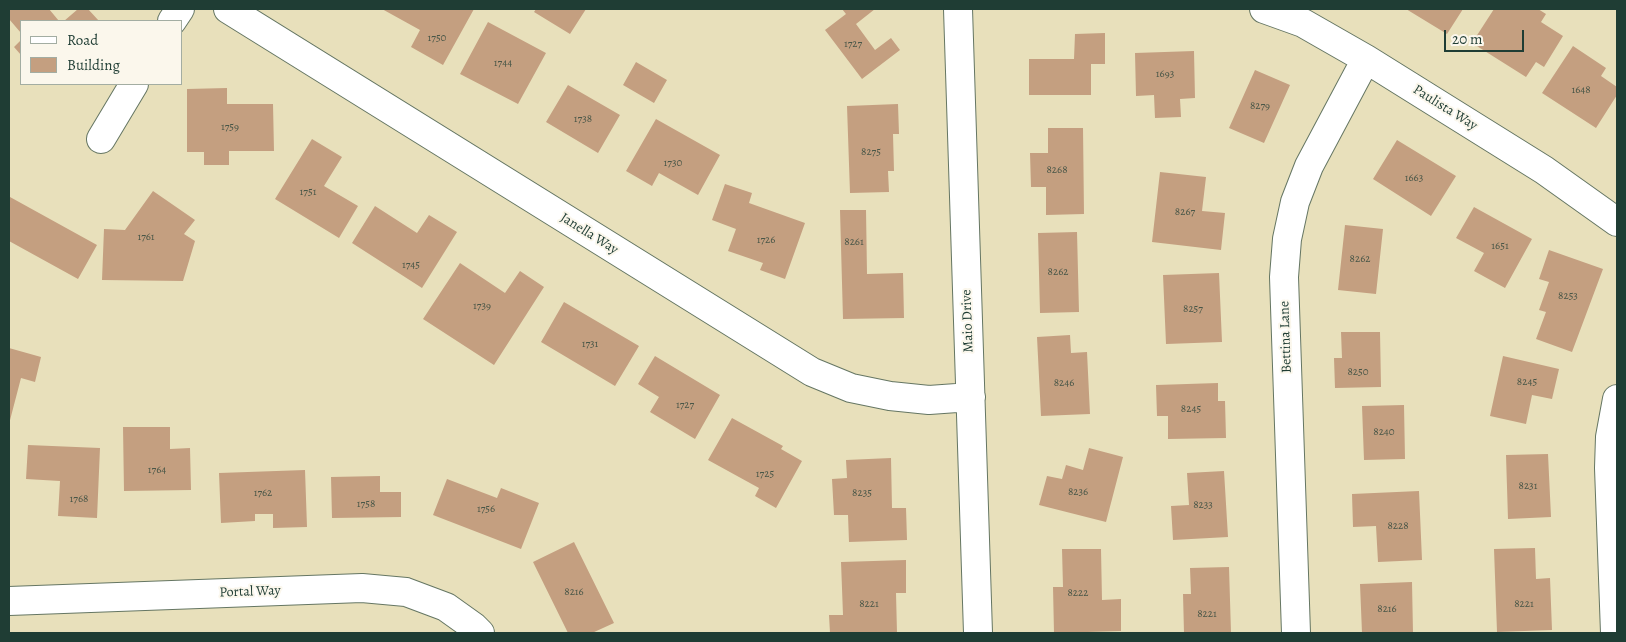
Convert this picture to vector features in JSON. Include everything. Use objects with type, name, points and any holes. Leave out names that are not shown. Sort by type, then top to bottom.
[{"type":"street","points":[[173,20],[180,9]]},
{"type":"street","name":"Janella Way","points":[[228,9],[812,372],[851,388],[890,396],[929,400],[971,397]]},
{"type":"street","name":"Maio Drive","points":[[958,9],[978,633]]},
{"type":"street","name":"Paulista Way","points":[[1264,9],[1303,22],[1366,59],[1544,170],[1617,222]]},
{"type":"street","name":"Bettina Lane","points":[[1296,633],[1284,277],[1287,239],[1296,202],[1309,166],[1366,59]]},
{"type":"street","points":[[101,139],[133,85]]},
{"type":"street","points":[[1615,633],[1608,468],[1610,437],[1617,399]]},
{"type":"street","name":"Portal Way","points":[[9,601],[362,588],[406,592],[446,607],[480,633]]},
{"type":"building","points":[[9,9],[49,9],[58,20],[20,20],[20,32],[9,19]]},
{"type":"building","points":[[78,9],[88,9],[98,20],[65,20]]},
{"type":"building","points":[[382,9],[474,9],[443,65],[411,47],[420,30]]},
{"type":"building","points":[[536,9],[586,9],[570,34],[534,12]]},
{"type":"building","points":[[842,9],[875,9],[856,24],[875,50],[891,38],[900,50],[862,79],[825,30],[846,14]]},
{"type":"building","points":[[1406,9],[1463,9],[1447,34]]},
{"type":"building","points":[[1494,9],[1538,9],[1546,14],[1541,22],[1563,36],[1544,67],[1536,62],[1526,77],[1472,43]]},
{"type":"building","points":[[488,22],[546,53],[518,104],[460,74]]},
{"type":"building","points":[[1105,33],[1105,64],[1091,64],[1091,95],[1029,95],[1029,59],[1074,59],[1075,34]]},
{"type":"building","points":[[20,41],[20,54],[14,47]]},
{"type":"building","points":[[1573,46],[1606,68],[1601,76],[1617,87],[1617,95],[1596,128],[1542,93]]},
{"type":"building","points":[[1194,51],[1195,98],[1180,99],[1181,117],[1155,118],[1154,95],[1136,96],[1135,53]]},
{"type":"building","points":[[636,62],[667,80],[654,103],[623,85]]},
{"type":"building","points":[[1255,70],[1290,85],[1264,143],[1229,128]]},
{"type":"building","points":[[568,85],[620,115],[598,153],[546,122]]},
{"type":"building","points":[[227,88],[227,104],[273,104],[274,151],[229,151],[229,165],[204,165],[204,152],[187,152],[187,89]]},
{"type":"building","points":[[898,104],[899,134],[893,134],[894,171],[888,171],[889,192],[850,193],[847,106]]},
{"type":"building","points":[[656,119],[720,155],[698,195],[659,173],[652,186],[626,171]]},
{"type":"building","points":[[1048,128],[1083,128],[1084,214],[1046,215],[1046,187],[1031,187],[1030,153],[1048,153]]},
{"type":"building","points":[[312,139],[342,157],[324,186],[358,206],[339,238],[275,199]]},
{"type":"building","points":[[1397,140],[1456,176],[1431,216],[1373,179]]},
{"type":"building","points":[[1160,172],[1206,177],[1202,211],[1225,213],[1221,250],[1152,242]]},
{"type":"building","points":[[725,184],[752,193],[749,203],[805,223],[785,279],[760,270],[763,263],[728,251],[736,229],[712,220]]},
{"type":"building","points":[[153,191],[195,220],[184,234],[195,241],[183,281],[102,280],[104,229],[125,230]]},
{"type":"building","points":[[10,197],[97,245],[78,279],[9,241]]},
{"type":"building","points":[[375,206],[417,233],[429,215],[457,232],[422,288],[352,243]]},
{"type":"building","points":[[1474,207],[1532,239],[1505,288],[1474,271],[1484,253],[1456,238]]},
{"type":"building","points":[[840,210],[866,210],[867,274],[903,273],[904,318],[843,319]]},
{"type":"building","points":[[1345,225],[1383,229],[1376,294],[1338,290]]},
{"type":"building","points":[[1077,232],[1079,312],[1040,313],[1038,233]]},
{"type":"building","points":[[1549,250],[1603,269],[1572,352],[1536,339],[1546,312],[1539,310],[1549,282],[1539,279]]},
{"type":"building","points":[[460,263],[505,293],[520,271],[544,287],[494,365],[423,319]]},
{"type":"building","points":[[1219,273],[1222,342],[1166,344],[1163,275]]},
{"type":"building","points":[[564,302],[639,346],[615,386],[541,342]]},
{"type":"building","points":[[1341,332],[1380,332],[1381,387],[1335,388],[1334,358],[1342,358]]},
{"type":"building","points":[[1070,335],[1071,353],[1087,352],[1090,414],[1041,416],[1037,337]]},
{"type":"building","points":[[9,348],[41,357],[35,382],[21,378],[9,424]]},
{"type":"building","points":[[655,356],[720,395],[695,439],[650,412],[659,397],[638,384]]},
{"type":"building","points":[[1503,356],[1559,369],[1552,399],[1532,395],[1526,424],[1490,416]]},
{"type":"building","points":[[1218,383],[1218,401],[1225,401],[1226,438],[1168,439],[1168,416],[1157,416],[1156,385]]},
{"type":"building","points":[[1404,405],[1405,459],[1364,460],[1362,406]]},
{"type":"building","points":[[732,418],[783,446],[781,449],[802,461],[776,508],[755,496],[759,488],[708,460]]},
{"type":"building","points":[[123,427],[170,427],[170,449],[190,448],[191,490],[124,491]]},
{"type":"building","points":[[28,445],[100,448],[97,518],[58,516],[60,481],[26,479]]},
{"type":"building","points":[[1089,448],[1123,457],[1106,522],[1039,505],[1047,476],[1062,479],[1066,465],[1083,470]]},
{"type":"building","points":[[1548,454],[1551,517],[1508,519],[1506,455]]},
{"type":"building","points":[[891,458],[892,508],[906,508],[907,540],[849,542],[848,515],[834,515],[832,479],[847,478],[846,460]]},
{"type":"building","points":[[305,470],[307,527],[273,528],[273,514],[255,514],[255,521],[221,523],[219,473]]},
{"type":"building","points":[[1224,471],[1228,537],[1173,540],[1171,506],[1189,505],[1187,473]]},
{"type":"building","points":[[380,476],[380,492],[401,492],[401,517],[332,518],[331,477]]},
{"type":"building","points":[[447,479],[497,498],[501,488],[539,503],[521,549],[433,515]]},
{"type":"building","points":[[1419,491],[1422,560],[1378,562],[1376,526],[1353,527],[1352,494]]},
{"type":"building","points":[[574,542],[614,623],[592,633],[568,633],[533,562]]},
{"type":"building","points":[[1535,548],[1536,579],[1550,578],[1552,630],[1497,632],[1494,549]]},
{"type":"building","points":[[1062,549],[1101,549],[1102,600],[1121,599],[1121,631],[1054,633],[1053,587],[1063,587]]},
{"type":"building","points":[[906,560],[906,593],[896,593],[897,633],[830,633],[829,615],[843,615],[841,562]]},
{"type":"building","points":[[1229,567],[1231,633],[1184,633],[1183,594],[1191,594],[1190,568]]},
{"type":"building","points":[[1412,582],[1413,633],[1362,633],[1360,584]]}]
